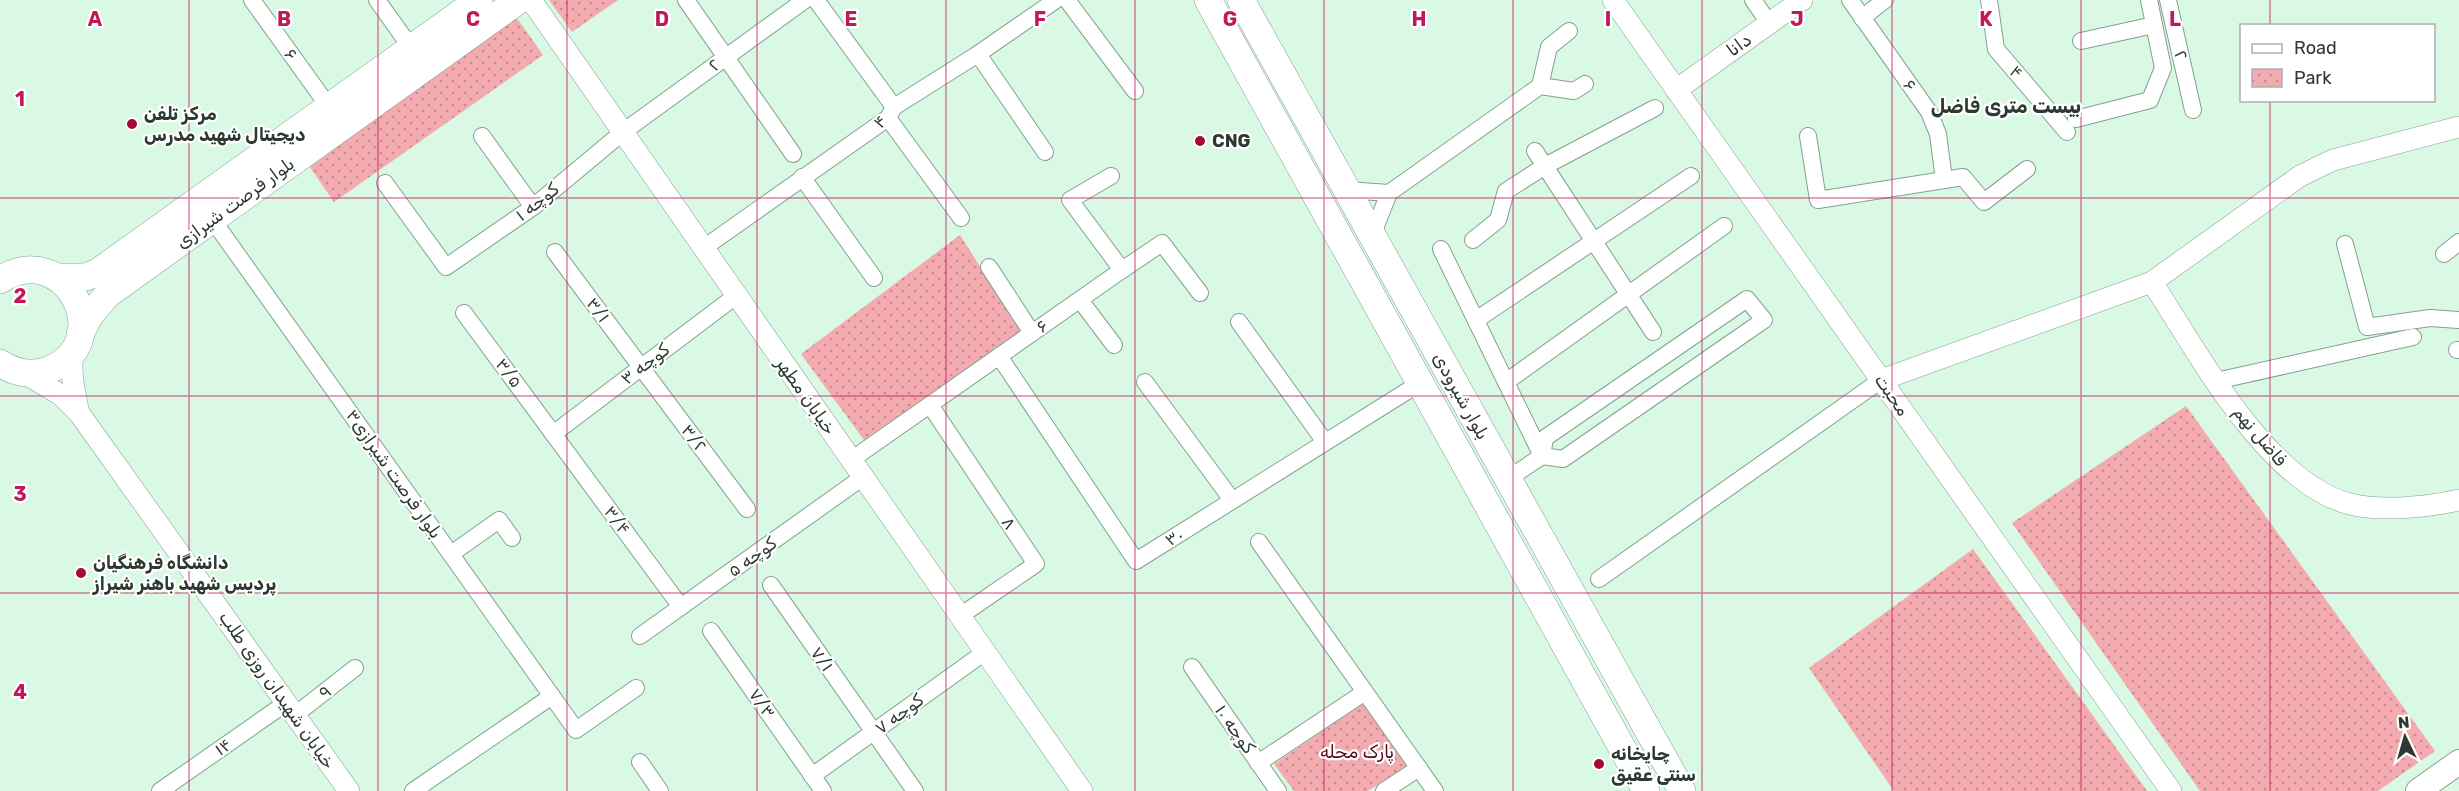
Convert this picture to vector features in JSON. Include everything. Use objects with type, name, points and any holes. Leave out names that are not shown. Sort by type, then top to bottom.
[{"type":"main road","name":"بلوار فرصت شیرازی","points":[[77,342],[90,315],[108,294],[519,0]]},
{"type":"main road","name":"بلوار شیرودی","points":[[1208,0],[1646,791]]},
{"type":"main road","name":"بلوار شیرودی","points":[[1241,0],[1682,791]]},
{"type":"main road","name":"بلوار فرصت شیرازی","points":[[5,272],[36,270],[56,277],[86,277],[98,272],[412,49],[475,1]]},
{"type":"main road","points":[[10,371],[33,373],[51,368],[60,364],[77,342],[81,313],[76,298],[65,283],[56,277]]},
{"type":"main road","points":[[1621,745],[1641,717]]},
{"type":"main road","points":[[1621,745],[1654,741]]},
{"type":"main road","points":[[2418,791],[2459,762]]},
{"type":"street","name":"۶","points":[[252,0],[329,107]]},
{"type":"street","points":[[377,0],[412,49]]},
{"type":"street","name":"خیابان مطهر","points":[[531,0],[1082,791]]},
{"type":"street","points":[[686,0],[793,154]]},
{"type":"street","name":"۲","points":[[623,132],[805,0]]},
{"type":"street","points":[[816,0],[961,218]]},
{"type":"street","name":"۴","points":[[705,247],[891,112],[1056,0]]},
{"type":"street","points":[[1067,0],[1135,91]]},
{"type":"street","name":"محبت","points":[[1613,0],[2171,791]]},
{"type":"street","points":[[1753,0],[1769,23]]},
{"type":"street","name":"دانا","points":[[1676,90],[1802,0]]},
{"type":"street","name":"۶","points":[[1850,0],[1929,112],[1938,134],[1944,180]]},
{"type":"street","points":[[1862,18],[1885,0]]},
{"type":"street","name":"۴","points":[[1989,0],[1996,49],[2071,125],[2150,100],[2163,68],[2154,25]]},
{"type":"street","points":[[2081,41],[2154,25],[2149,0]]},
{"type":"street","name":"۲","points":[[2168,0],[2193,110]]},
{"type":"street","points":[[1372,236],[1389,194],[1540,86],[1549,47],[1569,31]]},
{"type":"street","points":[[978,54],[1045,152]]},
{"type":"street","points":[[1540,86],[1574,91],[1585,84]]},
{"type":"street","points":[[1473,240],[1498,220],[1506,191],[1545,166],[1654,108]]},
{"type":"street","points":[[1599,579],[1881,380],[2152,282],[2300,176],[2333,160],[2459,127]]},
{"type":"street","name":"کوچه ۱","points":[[385,183],[446,267],[533,207],[623,132]]},
{"type":"street","points":[[482,136],[533,207]]},
{"type":"street","points":[[1808,136],[1818,200],[1964,177],[1984,202],[2027,169]]},
{"type":"street","points":[[1535,151],[1653,332]]},
{"type":"street","points":[[1112,176],[1070,200],[1122,270]]},
{"type":"street","points":[[1476,320],[1691,176]]},
{"type":"street","points":[[802,177],[874,278]]},
{"type":"street","points":[[1347,190],[1389,194]]},
{"type":"street","name":"۳بلوار فرصت شیرازی","points":[[212,219],[576,730],[636,688]]},
{"type":"street","points":[[1506,382],[1724,226]]},
{"type":"street","points":[[2444,254],[2459,242]]},
{"type":"street","name":"۶","points":[[857,469],[930,405],[1162,243],[1200,292]]},
{"type":"street","points":[[2345,244],[2367,327],[2430,318],[2459,320]]},
{"type":"street","points":[[1441,249],[1542,456]]},
{"type":"street","name":"۳/۱","points":[[555,252],[641,367]]},
{"type":"street","points":[[989,267],[1032,333]]},
{"type":"street","name":"فاضل نهم","points":[[2152,282],[2216,381],[2255,435],[2282,465],[2313,489],[2350,504],[2394,508],[2459,500]]},
{"type":"street","name":"کوچه ۳","points":[[554,434],[737,296]]},
{"type":"street","points":[[1508,479],[1542,456],[1563,459],[1764,320],[1747,299],[1545,438],[1542,456]]},
{"type":"street","points":[[1080,300],[1114,345]]},
{"type":"street","name":"۳/۵","points":[[464,313],[554,434]]},
{"type":"street","points":[[1239,322],[1325,442]]},
{"type":"street","points":[[2216,381],[2413,337]]},
{"type":"street","name":"خیابان شهیدان روزی طلب","points":[[77,342],[72,377],[79,413]]},
{"type":"street","name":"۳۰","points":[[999,356],[1136,561],[1420,383]]},
{"type":"street","name":"۳/۲","points":[[641,367],[747,509]]},
{"type":"street","name":"خیابان شهیدان روزی طلب","points":[[10,371],[61,394],[79,413],[349,791]]},
{"type":"street","points":[[1145,382],[1232,501]]},
{"type":"street","name":"۸","points":[[930,405],[1036,564],[960,616]]},
{"type":"street","name":"۳/۴","points":[[554,434],[681,607]]},
{"type":"street","name":"کوچه ۵","points":[[640,636],[681,607],[857,469]]},
{"type":"street","points":[[451,554],[499,520],[512,538]]},
{"type":"street","points":[[1259,542],[1435,791]]},
{"type":"street","name":"۷/۱","points":[[771,585],[915,791]]},
{"type":"street","name":"۷/۳","points":[[711,631],[823,791]]},
{"type":"street","name":"کوچه ۷","points":[[812,776],[985,652]]},
{"type":"street","name":"کوچه ۱۰","points":[[1192,667],[1278,791]]},
{"type":"street","name":"۹","points":[[291,709],[355,668]]},
{"type":"street","points":[[1258,762],[1365,692]]},
{"type":"street","points":[[413,791],[552,696]]},
{"type":"street","name":"۱۴","points":[[160,791],[291,709]]},
{"type":"street","points":[[640,762],[660,791]]},
{"type":"street","points":[[1384,791],[1419,768]]},
{"type":"green space","points":[[549,0],[618,0],[572,32]]},
{"type":"green space","points":[[514,14],[543,55],[334,202],[305,160]]},
{"type":"green space","points":[[960,235],[1021,331],[864,440],[801,354]]},
{"type":"green space","points":[[2186,406],[2435,751],[2378,791],[2200,791],[2012,523]]},
{"type":"green space","points":[[1973,549],[2147,791],[1894,791],[1809,668]]},
{"type":"green space","name":"پارک محله","points":[[1368,700],[1410,764],[1368,791],[1294,791],[1274,764]]},
{"type":"place","name":"مرکز تلفن دیجیتال شهید مدرس","points":[[132,124]]},
{"type":"place","name":"CNG","points":[[1200,141]]},
{"type":"place","name":"دانشگاه فرهنگیان پردیس شهید باهنر شیراز","points":[[81,573]]},
{"type":"place","name":"چایخانه سنتی عقیق","points":[[1599,764]]},
{"type":"district","name":"بیست متری فاضل","points":[[2006,106]]}]
